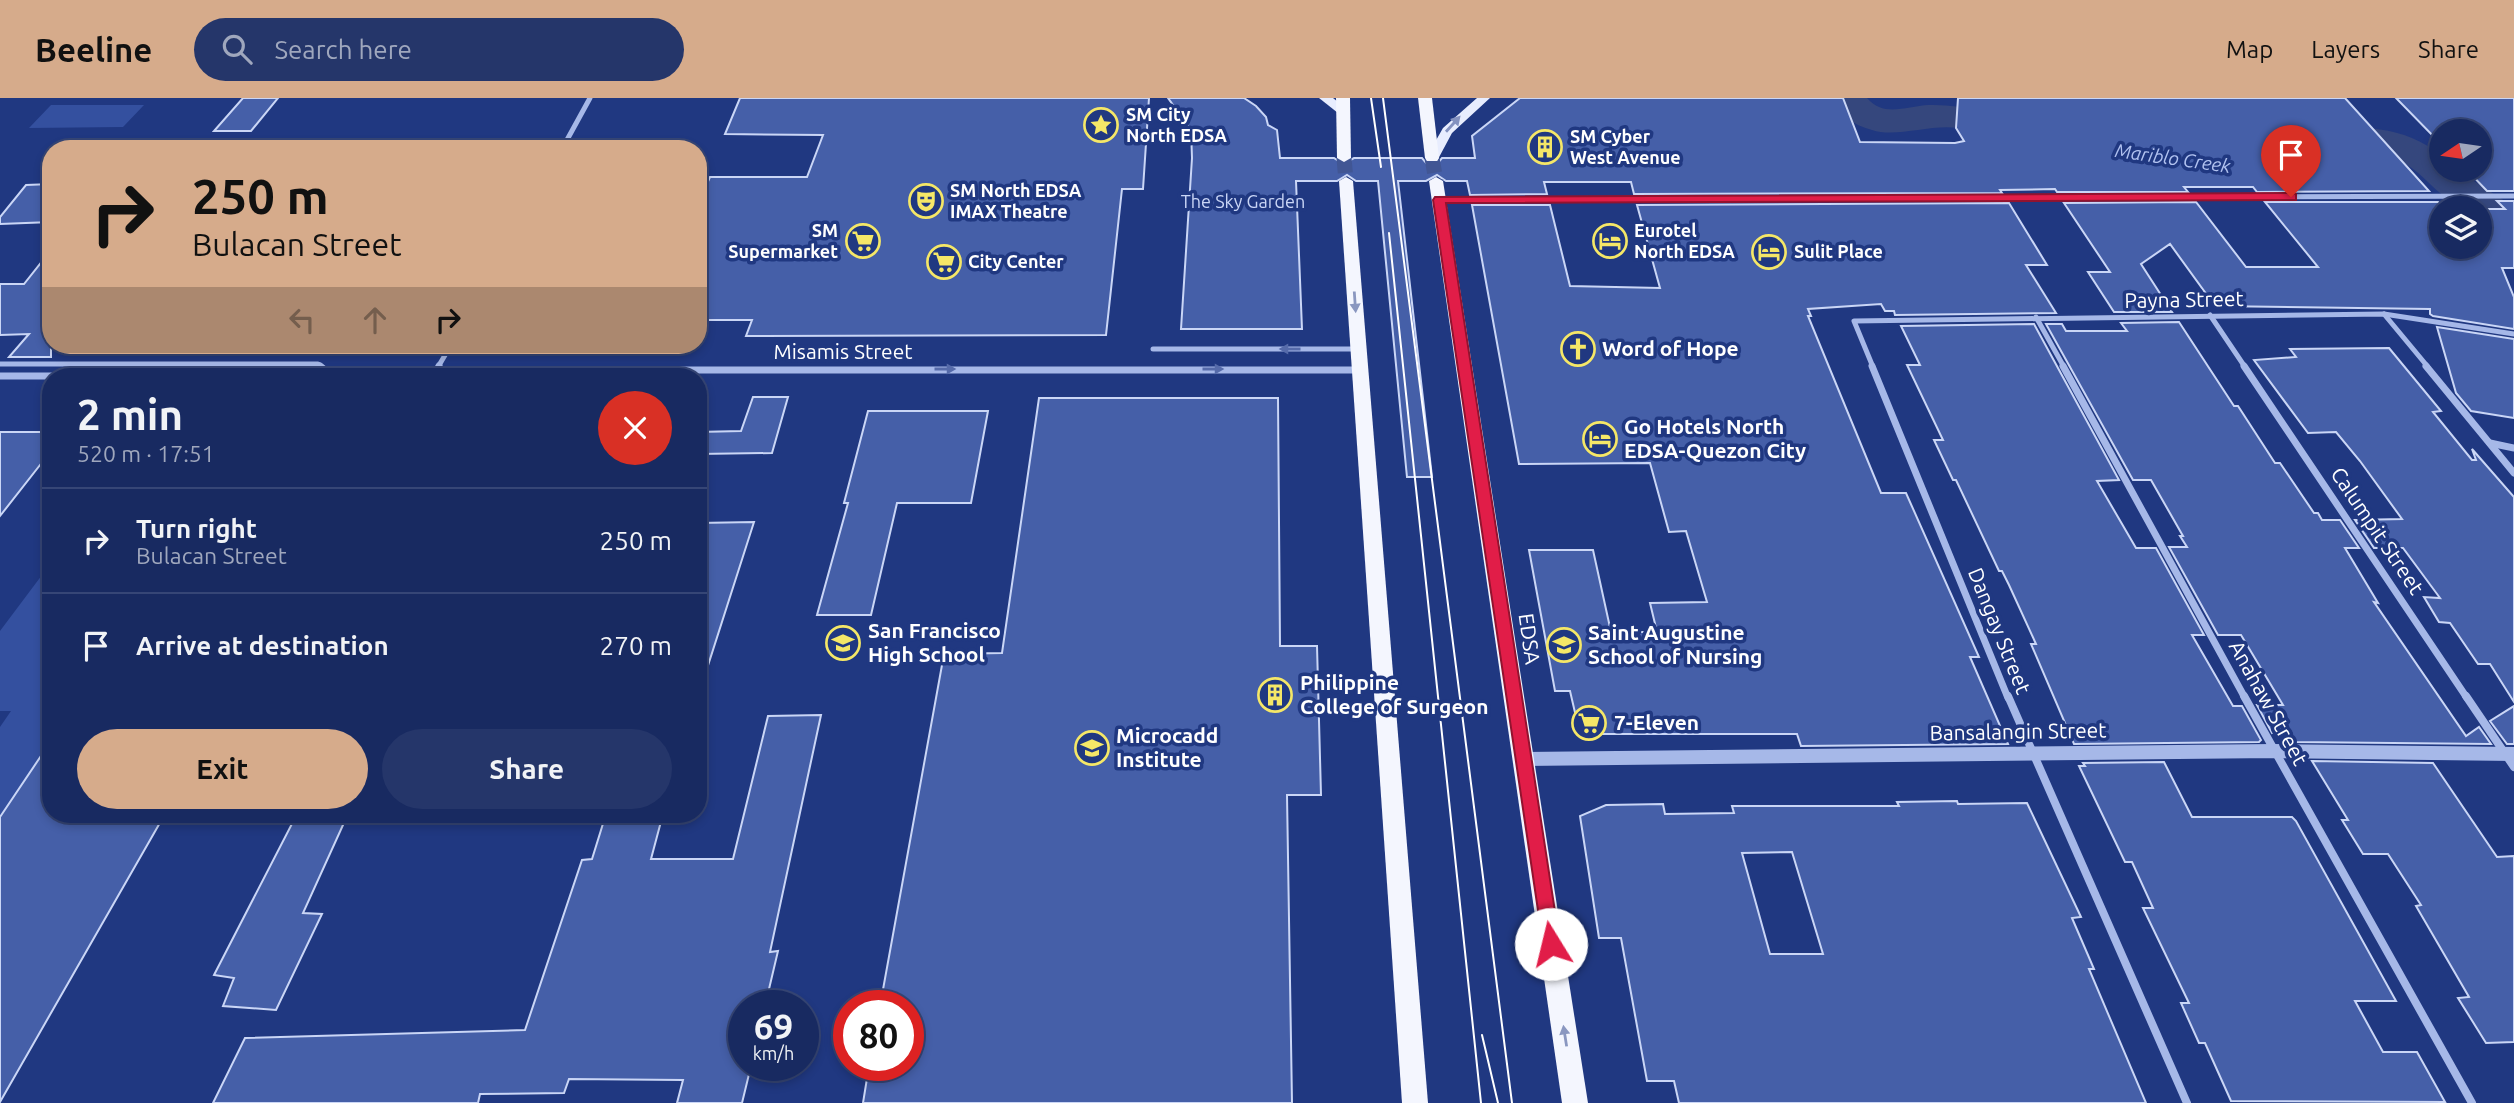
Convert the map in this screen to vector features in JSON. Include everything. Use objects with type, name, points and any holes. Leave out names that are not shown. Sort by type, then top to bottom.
[{"type":"highway","points":[[1425,98],[1432,158]]},
{"type":"highway","points":[[1342,104],[1344,158]]},
{"type":"highway","points":[[1346,181],[1362,363],[1415,1103]]},
{"type":"highway","name":"EDSA","points":[[1438,190],[1575,1103]]},
{"type":"highway","points":[[1362,363],[1373,384],[1428,1103]]},
{"type":"main road","points":[[1325,98],[1342,104]]},
{"type":"main road","points":[[1432,158],[1447,131],[1483,98]]},
{"type":"street","points":[[567,140],[590,98]]},
{"type":"street","points":[[1438,190],[2514,197]]},
{"type":"street","points":[[2384,314],[2514,473]]},
{"type":"street","name":"Payna Street","points":[[1853,323],[1860,320],[2036,317],[2384,314],[2514,334]]},
{"type":"street","name":"Calumpit Street","points":[[2210,315],[2509,753],[2514,767]]},
{"type":"street","name":"Anahaw Street","points":[[2036,317],[2274,751],[2472,1103]]},
{"type":"street","name":"Dangay Street","points":[[1853,323],[2031,753],[2187,1103]]},
{"type":"street","points":[[1153,349],[1362,363]]},
{"type":"street","points":[[51,368],[52,363]]},
{"type":"street","name":"Misamis Street","points":[[707,369],[1362,363]]},
{"type":"street","name":"Misamis Street","points":[[0,364],[318,364],[323,368]]},
{"type":"street","points":[[61,368],[67,364]]},
{"type":"street","name":"Misamis Street","points":[[0,376],[41,376]]},
{"type":"street","points":[[2489,443],[2514,448]]},
{"type":"street","name":"Bansalangin Street","points":[[1522,759],[2274,751],[2509,753]]},
{"type":"shaded area","points":[[51,105],[144,105],[123,127],[29,128]]},
{"type":"shaded area","points":[[42,575],[42,754],[0,817],[0,727],[11,711],[0,711],[0,631]]},
{"type":"building","points":[[243,98],[278,98],[251,131],[214,131]]},
{"type":"building","name":"City Center","points":[[740,98],[1149,98],[1143,189],[1122,189],[1106,335],[746,336],[752,320],[707,320],[707,184],[710,177],[807,177],[823,135],[725,134]]},
{"type":"building","points":[[1168,98],[1244,98],[1266,117],[1268,125],[1277,130],[1280,158],[1334,158],[1343,164],[1354,158],[1422,158],[1427,164],[1437,164],[1442,158],[1475,158],[1472,136],[1520,98],[1843,98],[1860,142],[1955,143],[1964,141],[1956,128],[1958,98],[2345,98],[2429,191],[2257,192],[2253,187],[2184,187],[2188,192],[2057,192],[2055,189],[2000,190],[2002,193],[1634,194],[1631,182],[1544,182],[1547,194],[1470,195],[1467,181],[1446,181],[1437,175],[1426,181],[1398,181],[1432,477],[1407,477],[1378,181],[1356,181],[1347,175],[1337,181],[1296,181],[1302,329],[1181,329],[1192,158],[1191,130]]},
{"type":"building","points":[[2396,98],[2514,98],[2514,191],[2487,191],[2478,182],[2492,182],[2492,119],[2429,119],[2429,132]]},
{"type":"building","points":[[42,184],[42,222],[0,224],[0,217],[26,185]]},
{"type":"building","points":[[2497,201],[2514,201],[2514,268],[2502,268],[2514,297],[2514,329],[2433,316],[2430,309],[2215,306],[2170,244],[2141,264],[2172,312],[2114,312],[2088,272],[2110,272],[2064,203],[2196,202],[2246,267],[2318,267],[2265,202],[2429,202],[2429,259],[2492,259],[2492,209],[2505,209]]},
{"type":"building","points":[[2009,203],[2047,265],[2026,265],[2056,313],[1895,315],[1894,311],[1885,311],[1881,304],[1808,309],[1811,316],[1808,316],[1881,493],[1906,493],[1979,657],[1970,657],[2008,744],[1801,746],[1797,734],[1580,734],[1570,691],[1555,691],[1529,550],[1593,550],[1611,632],[1657,632],[1650,603],[1707,602],[1686,531],[1669,532],[1650,463],[1519,464],[1472,205],[1550,205],[1570,286],[1660,288],[1637,205]]},
{"type":"building","points":[[42,261],[42,354],[51,354],[51,357],[9,357],[29,334],[0,335],[0,284],[24,284]]},
{"type":"building","points":[[2179,322],[2234,406],[2238,406],[2275,463],[2280,463],[2314,513],[2318,513],[2322,520],[2340,520],[2359,548],[2345,548],[2378,603],[2374,602],[2466,736],[2479,727],[2491,744],[2294,742],[2285,726],[2272,733],[2257,705],[2283,705],[2241,635],[2218,635],[2169,547],[2187,547],[2180,536],[2183,536],[2151,480],[2133,480],[2046,324],[2062,324],[2066,331],[2127,331],[2121,323]]},
{"type":"building","points":[[2034,324],[2119,480],[2097,481],[2136,548],[2156,548],[2204,635],[2192,635],[2233,706],[2242,706],[2261,740],[2259,742],[2074,744],[2031,644],[2036,644],[2009,585],[2002,571],[1999,571],[1934,440],[1943,440],[1907,365],[1920,365],[1901,326]]},
{"type":"building","points":[[2437,327],[2514,339],[2514,418],[2471,411],[2456,393]]},
{"type":"building","points":[[2389,348],[2441,411],[2433,412],[2472,460],[2476,460],[2472,449],[2514,497],[2514,702],[2490,664],[2478,664],[2450,623],[2439,622],[2424,597],[2440,598],[2403,548],[2374,548],[2355,520],[2402,519],[2360,461],[2336,432],[2308,433],[2254,360],[2296,357],[2290,349]]},
{"type":"building","points":[[753,397],[788,397],[772,453],[707,454],[707,432],[741,431]]},
{"type":"building","points":[[1039,398],[1278,398],[1280,646],[1317,646],[1321,795],[1287,795],[1292,1103],[863,1103],[867,1081],[924,1081],[924,990],[883,990],[944,654],[1002,653]]},
{"type":"building","points":[[868,411],[988,411],[971,503],[897,503],[871,615],[817,615],[848,503],[844,503]]},
{"type":"building","points":[[0,432],[42,432],[42,462],[0,516]]},
{"type":"building","points":[[754,522],[707,669],[707,523]]},
{"type":"building","points":[[2514,706],[2514,744],[2507,744],[2490,721]]},
{"type":"building","points":[[821,715],[770,952],[778,951],[769,990],[728,990],[728,1081],[747,1081],[742,1103],[677,1103],[683,1080],[569,1079],[564,1093],[480,1094],[478,1103],[213,1103],[245,1038],[525,1030],[582,860],[592,859],[603,823],[661,823],[651,859],[733,859],[768,716]]},
{"type":"building","points":[[42,754],[42,823],[160,823],[0,1102],[0,817]]},
{"type":"building","points":[[2312,761],[2433,763],[2497,857],[2514,856],[2514,1042],[2486,1043],[2458,998],[2469,997],[2416,906],[2421,905],[2388,854],[2363,854],[2342,820],[2348,820]]},
{"type":"building","points":[[2164,762],[2192,817],[2292,817],[2296,821],[2396,1001],[2355,1001],[2383,1052],[2417,1052],[2445,1102],[2231,1101],[2205,1043],[2199,1043],[2181,1003],[2189,1003],[2143,908],[2153,908],[2132,862],[2125,862],[2079,766],[2085,766],[2083,763]]},
{"type":"building","points":[[1897,802],[2027,803],[2081,917],[2072,918],[2094,969],[2089,969],[2146,1103],[1679,1103],[1674,1081],[1647,1081],[1621,938],[1599,938],[1580,816],[1606,805],[1663,804],[1665,814],[1734,813],[1732,806],[1899,806]],"holes":[[[1792,852],[1823,954],[1770,954],[1742,853]]]},
{"type":"building","points":[[292,823],[344,823],[303,913],[322,914],[276,1010],[223,1006],[234,978],[214,975]]},
{"type":"waterway","name":"Mariblo Creek","points":[[1848,98],[1860,112],[1882,122],[1928,116],[1958,117],[2024,132]]},
{"type":"waterway","name":"Mariblo Creek","points":[[2312,137],[2381,139],[2419,156],[2447,181],[2514,224]]},
{"type":"tunnel","points":[[1344,158],[1346,181]]},
{"type":"tunnel","points":[[1432,158],[1436,181]]},
{"type":"tram line","points":[[1371,98],[1381,167]]},
{"type":"tram line","points":[[1383,98],[1512,1103]]},
{"type":"tram line","points":[[1389,233],[1481,1103]]},
{"type":"tram line","points":[[1482,1035],[1498,1103]]},
{"type":"place","name":"SM City North EDSA","points":[[1101,125]]},
{"type":"place","name":"SM Cyber West Avenue","points":[[1545,147]]},
{"type":"place","name":"SM North EDSA IMAX Theatre","points":[[926,201]]},
{"type":"place","name":"SM Supermarket","points":[[863,241]]},
{"type":"place","name":"Eurotel North EDSA","points":[[1610,241]]},
{"type":"place","name":"Sulit Place","points":[[1769,252]]},
{"type":"place","name":"City Center","points":[[944,262]]},
{"type":"place","name":"Word of Hope","points":[[1578,349]]},
{"type":"place","name":"Go Hotels North EDSA-Quezon City","points":[[1600,439]]},
{"type":"place","name":"San Francisco High School","points":[[843,643]]},
{"type":"place","name":"Saint Augustine School of Nursing","points":[[1564,645]]},
{"type":"place","name":"Philippine College of Surgeon","points":[[1275,695]]},
{"type":"place","name":"7-Eleven","points":[[1589,723]]},
{"type":"place","name":"Microcadd Institute","points":[[1092,748]]},
{"type":"route","points":[[1551,944],[1439,200],[2291,197]]},
{"type":"park label","name":"The Sky Garden","points":[[1243,202]]}]
